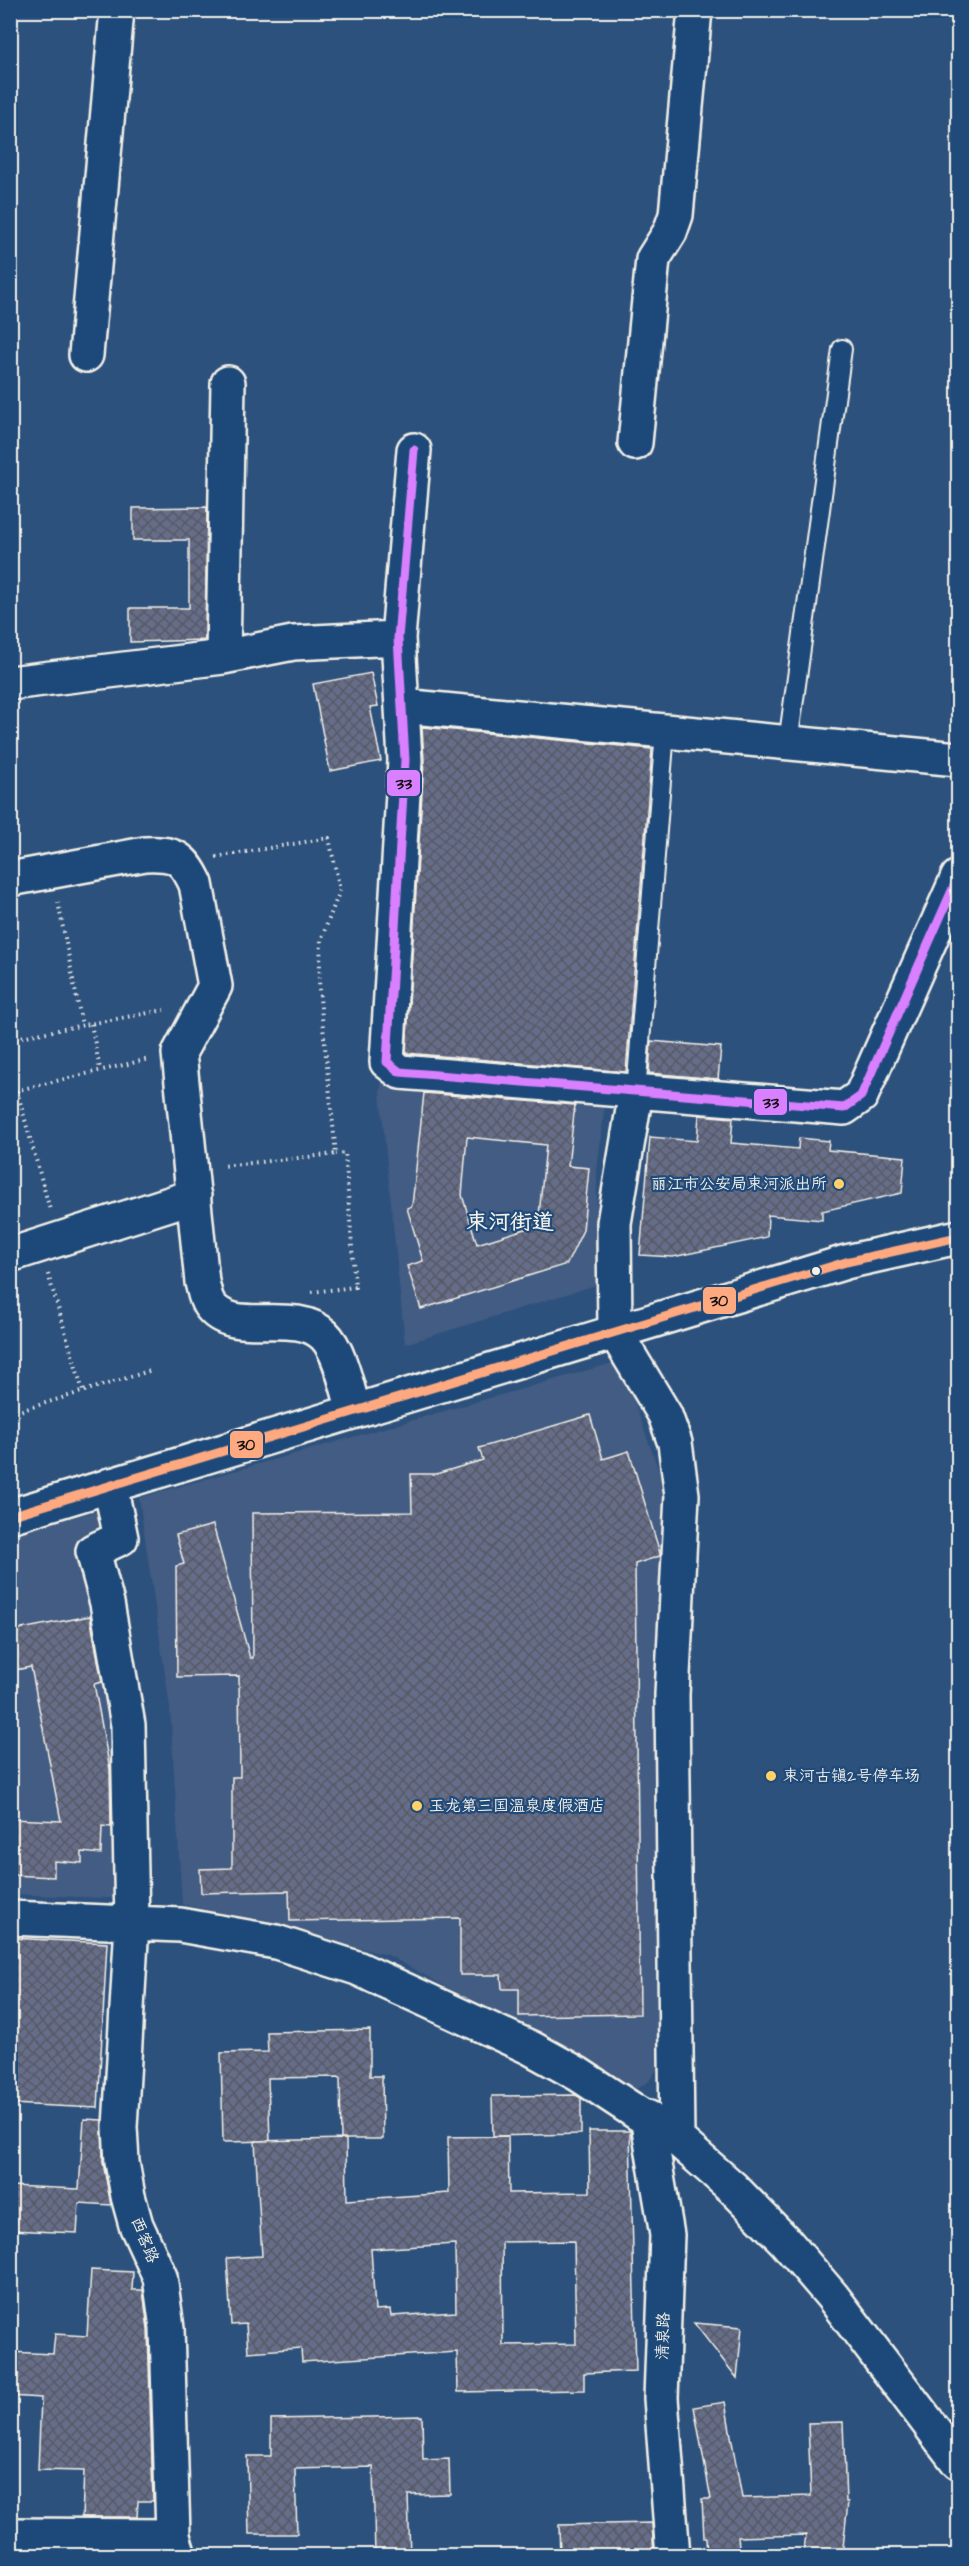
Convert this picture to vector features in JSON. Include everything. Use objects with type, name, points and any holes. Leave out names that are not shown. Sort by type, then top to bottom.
[{"type":"street","points":[[86,355],[117,10]]},
{"type":"street","points":[[634,443],[654,259],[670,232],[676,215],[695,10]]},
{"type":"street","points":[[223,657],[228,383]]},
{"type":"street","points":[[414,450],[398,638],[405,760],[387,1062],[400,1072],[844,1108],[861,1095],[958,877]]},
{"type":"street","points":[[10,683],[223,657],[293,643],[398,638]]},
{"type":"street","points":[[402,706],[958,759]]},
{"type":"street","points":[[10,879],[145,854],[179,857],[183,862],[196,884],[215,986],[180,1053],[202,1282],[208,1303],[219,1314],[233,1321],[301,1322],[323,1334],[333,1347],[354,1411]]},
{"type":"street","points":[[636,1092],[614,1223],[615,1332],[665,1415],[675,1443],[682,1495],[672,1695],[677,2139]]},
{"type":"street","points":[[36,1247],[192,1182]]},
{"type":"street","points":[[10,1515],[846,1262],[958,1237]]},
{"type":"street","name":"西客路","points":[[110,1485],[120,1539],[93,1551],[107,1603],[128,1725],[132,1924],[120,2127],[122,2162],[136,2225],[160,2277],[167,2328],[176,2546]]},
{"type":"street","points":[[10,1918],[180,1926],[228,1932],[276,1942],[357,1968],[531,2048],[578,2073],[677,2139],[732,2188],[792,2249],[832,2296],[958,2462]]},
{"type":"street","name":"清泉路","points":[[647,2118],[666,2235],[661,2398],[673,2556]]},
{"type":"street","points":[[10,2535],[176,2546]]},
{"type":"lane","points":[[788,743],[842,349]]},
{"type":"lane","points":[[636,1092],[665,731]]},
{"type":"path","points":[[183,862],[329,838],[340,890],[321,940],[319,988],[336,1154]]},
{"type":"path","points":[[52,872],[82,1025]]},
{"type":"path","points":[[10,1039],[206,1002]]},
{"type":"path","points":[[91,1024],[100,1069]]},
{"type":"path","points":[[10,1092],[100,1069],[180,1053]]},
{"type":"path","points":[[17,1090],[36,1247],[83,1391]]},
{"type":"path","points":[[192,1182],[345,1153],[355,1287],[310,1292]]},
{"type":"path","points":[[10,1414],[149,1371]]},
{"type":"shaded area","points":[[382,1080],[605,1104],[597,1170],[596,1285],[405,1344],[380,1093]]},
{"type":"shaded area","name":"玉龙第三国温泉度假酒店","points":[[620,1361],[668,1497],[668,1563],[656,1649],[659,2067],[649,2081],[638,2088],[627,2090],[537,2037],[388,1955],[182,1904],[170,1708],[139,1498]]},
{"type":"shaded area","points":[[102,1510],[128,1899],[11,1894],[10,1532]]},
{"type":"building","points":[[207,507],[205,640],[130,642],[130,608],[189,608],[189,540],[133,540],[133,508]]},
{"type":"building","points":[[371,673],[378,706],[370,707],[381,761],[330,771],[313,684]]},
{"type":"building","points":[[422,727],[652,749],[626,1072],[406,1053],[424,761]]},
{"type":"building","points":[[651,1041],[721,1047],[718,1079],[649,1073]]},
{"type":"building","points":[[424,1093],[575,1105],[568,1166],[589,1168],[583,1230],[567,1264],[421,1309],[407,1266],[423,1261],[407,1208],[412,1206]],"holes":[[[467,1137],[546,1145],[538,1225],[477,1244],[462,1195]]]},
{"type":"building","points":[[699,1115],[733,1118],[731,1143],[798,1149],[799,1138],[829,1141],[828,1150],[905,1157],[902,1193],[822,1211],[822,1220],[768,1215],[767,1237],[673,1257],[640,1255],[650,1137],[697,1141]]},
{"type":"building","name":"玉龙第三国温泉度假酒店","points":[[590,1415],[603,1459],[629,1451],[660,1553],[660,1556],[635,1564],[640,2014],[519,2016],[519,1989],[502,1989],[501,1975],[460,1975],[460,1918],[290,1921],[289,1891],[201,1893],[200,1869],[232,1868],[232,1777],[240,1777],[239,1676],[177,1677],[176,1566],[184,1564],[176,1535],[213,1525],[250,1658],[253,1658],[252,1513],[412,1512],[411,1474],[436,1474],[483,1460],[479,1448]]},
{"type":"building","points":[[90,1616],[102,1682],[94,1684],[110,1769],[111,1827],[102,1826],[101,1854],[82,1852],[82,1863],[54,1861],[54,1877],[10,1875],[10,1819],[61,1821],[31,1667],[10,1671],[10,1631]]},
{"type":"building","points":[[10,1938],[107,1943],[98,2108],[10,2104]]},
{"type":"building","points":[[370,2030],[370,2076],[382,2076],[383,2139],[341,2139],[340,2077],[268,2078],[270,2141],[223,2142],[221,2053],[268,2052],[267,2032]]},
{"type":"building","points":[[576,2095],[581,2098],[581,2134],[493,2136],[492,2096]]},
{"type":"building","points":[[84,2119],[102,2120],[103,2163],[111,2205],[79,2203],[77,2233],[10,2230],[10,2186],[79,2189]]},
{"type":"building","points":[[589,2131],[630,2131],[636,2371],[584,2373],[584,2390],[458,2392],[457,2352],[302,2362],[301,2348],[248,2352],[246,2324],[231,2325],[227,2258],[262,2256],[255,2141],[346,2139],[347,2200],[449,2193],[448,2137],[508,2136],[509,2193],[590,2192]],"holes":[[[574,2241],[576,2344],[503,2345],[502,2242]],[[455,2244],[456,2312],[391,2316],[390,2309],[375,2310],[371,2249]]]},
{"type":"building","points":[[91,2270],[133,2272],[132,2290],[143,2290],[148,2330],[153,2501],[138,2501],[137,2517],[82,2517],[84,2471],[38,2470],[41,2398],[10,2396],[10,2352],[53,2354],[55,2334],[87,2336]]},
{"type":"building","points":[[694,2323],[742,2327],[737,2378]]},
{"type":"building","points":[[725,2402],[742,2498],[811,2496],[808,2423],[843,2422],[846,2502],[848,2502],[842,2556],[803,2556],[806,2535],[738,2537],[740,2556],[707,2556],[702,2499],[711,2499],[694,2407]]},
{"type":"building","points":[[422,2416],[423,2460],[449,2459],[450,2494],[408,2495],[410,2556],[375,2556],[373,2467],[295,2469],[297,2534],[249,2534],[247,2456],[271,2456],[271,2419]]},
{"type":"building","points":[[652,2523],[654,2556],[560,2556],[559,2525]]},
{"type":"transit line","name":"33","points":[[414,450],[398,638],[405,760],[387,1062],[400,1072],[844,1108],[861,1096],[958,877]]},
{"type":"transit line","name":"30","points":[[10,1516],[846,1262],[958,1237]]},
{"type":"place","name":"丽江市公安局束河派出所","points":[[839,1184]]},
{"type":"place","name":"束河古镇2号停车场","points":[[771,1776]]},
{"type":"place","name":"玉龙第三国温泉度假酒店","points":[[417,1806]]},
{"type":"district","name":"束河街道","points":[[510,1222]]}]
